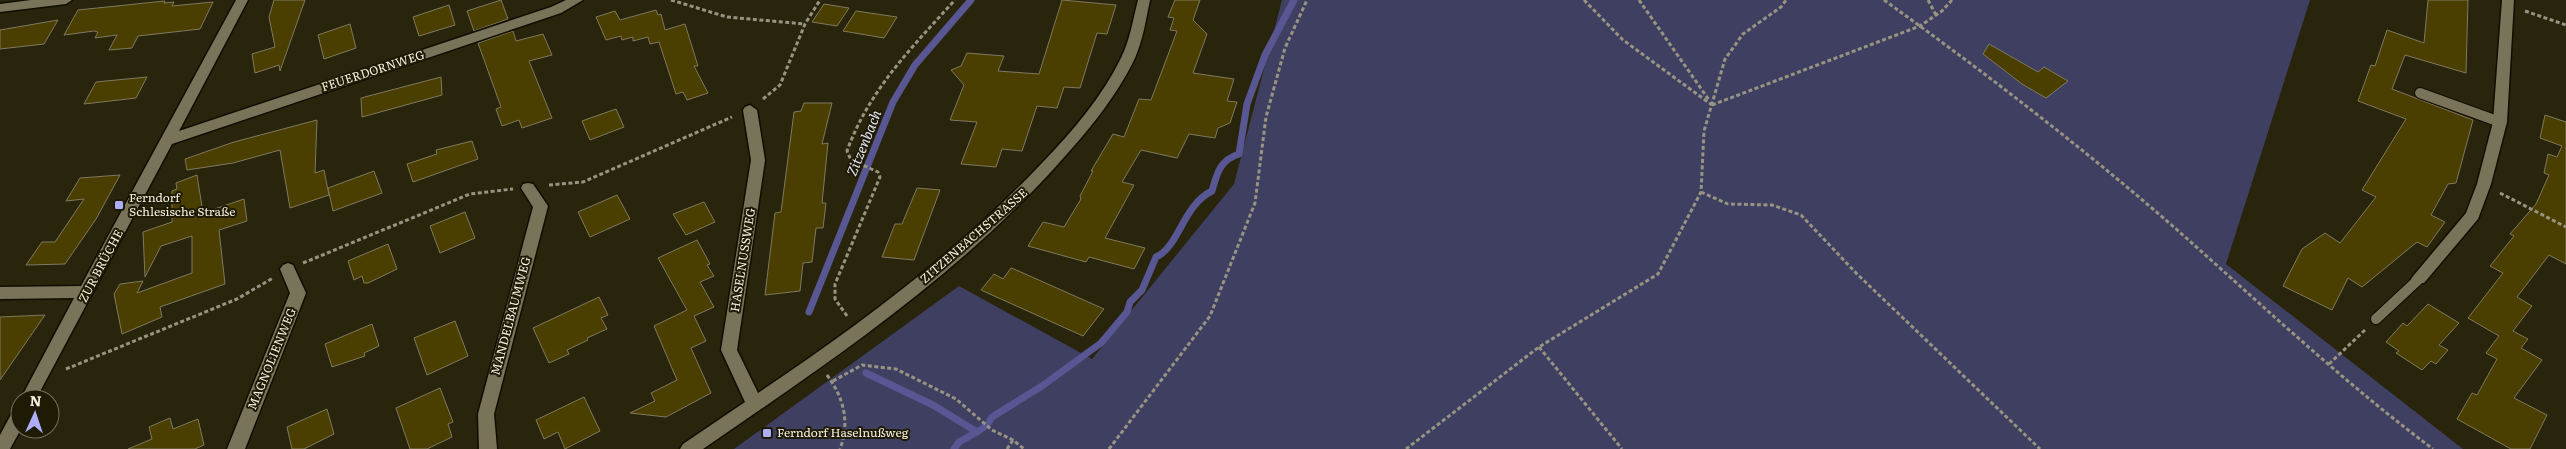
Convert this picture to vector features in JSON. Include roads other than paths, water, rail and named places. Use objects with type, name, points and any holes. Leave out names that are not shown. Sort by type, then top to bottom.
[{"type":"street","points":[[0,8],[66,0]]},
{"type":"street","name":"ZUR BRÜCHE","points":[[34,389],[242,0]]},
{"type":"street","name":"FEUERDORNWEG","points":[[167,140],[546,14],[577,0]]},
{"type":"street","name":"ZITZENBACHSTRASSE","points":[[689,449],[816,362],[947,263],[1025,193],[1091,117],[1128,58],[1144,0]]},
{"type":"street","points":[[2419,279],[2473,215],[2484,184],[2500,122],[2508,3]]},
{"type":"street","name":"HASELNUSSWEG","points":[[750,110],[758,160],[729,350],[754,404]]},
{"type":"street","name":"MANDELBAUMWEG","points":[[488,449],[486,414],[541,206],[528,188]]},
{"type":"street","name":"MAGNOLIENWEG","points":[[236,449],[298,293],[288,269]]},
{"type":"street","points":[[0,293],[87,292]]},
{"type":"street","points":[[1,449],[10,432]]},
{"type":"lane","points":[[2420,93],[2500,122]]},
{"type":"lane","points":[[2376,319],[2419,279]]},
{"type":"waterway","name":"Zitzenbach","points":[[809,312],[893,102],[915,65],[971,0]]},
{"type":"waterway","points":[[977,432],[987,425],[992,417],[1042,386],[1101,343],[1127,312],[1130,302],[1142,290],[1156,257],[1164,252],[1170,244],[1194,206],[1202,197],[1212,191],[1223,164],[1239,154],[1247,104],[1265,55],[1294,0]]},
{"type":"waterway","name":"Zitzenbach","points":[[866,373],[933,405],[977,432]]},
{"type":"waterway","name":"Zitzenbach","points":[[954,449],[959,442],[977,432]]},
{"type":"place","name":"Ferndorf Schlesische Straße","points":[[119,205]]},
{"type":"place","name":"Ferndorf Haselnußweg","points":[[767,433]]}]
